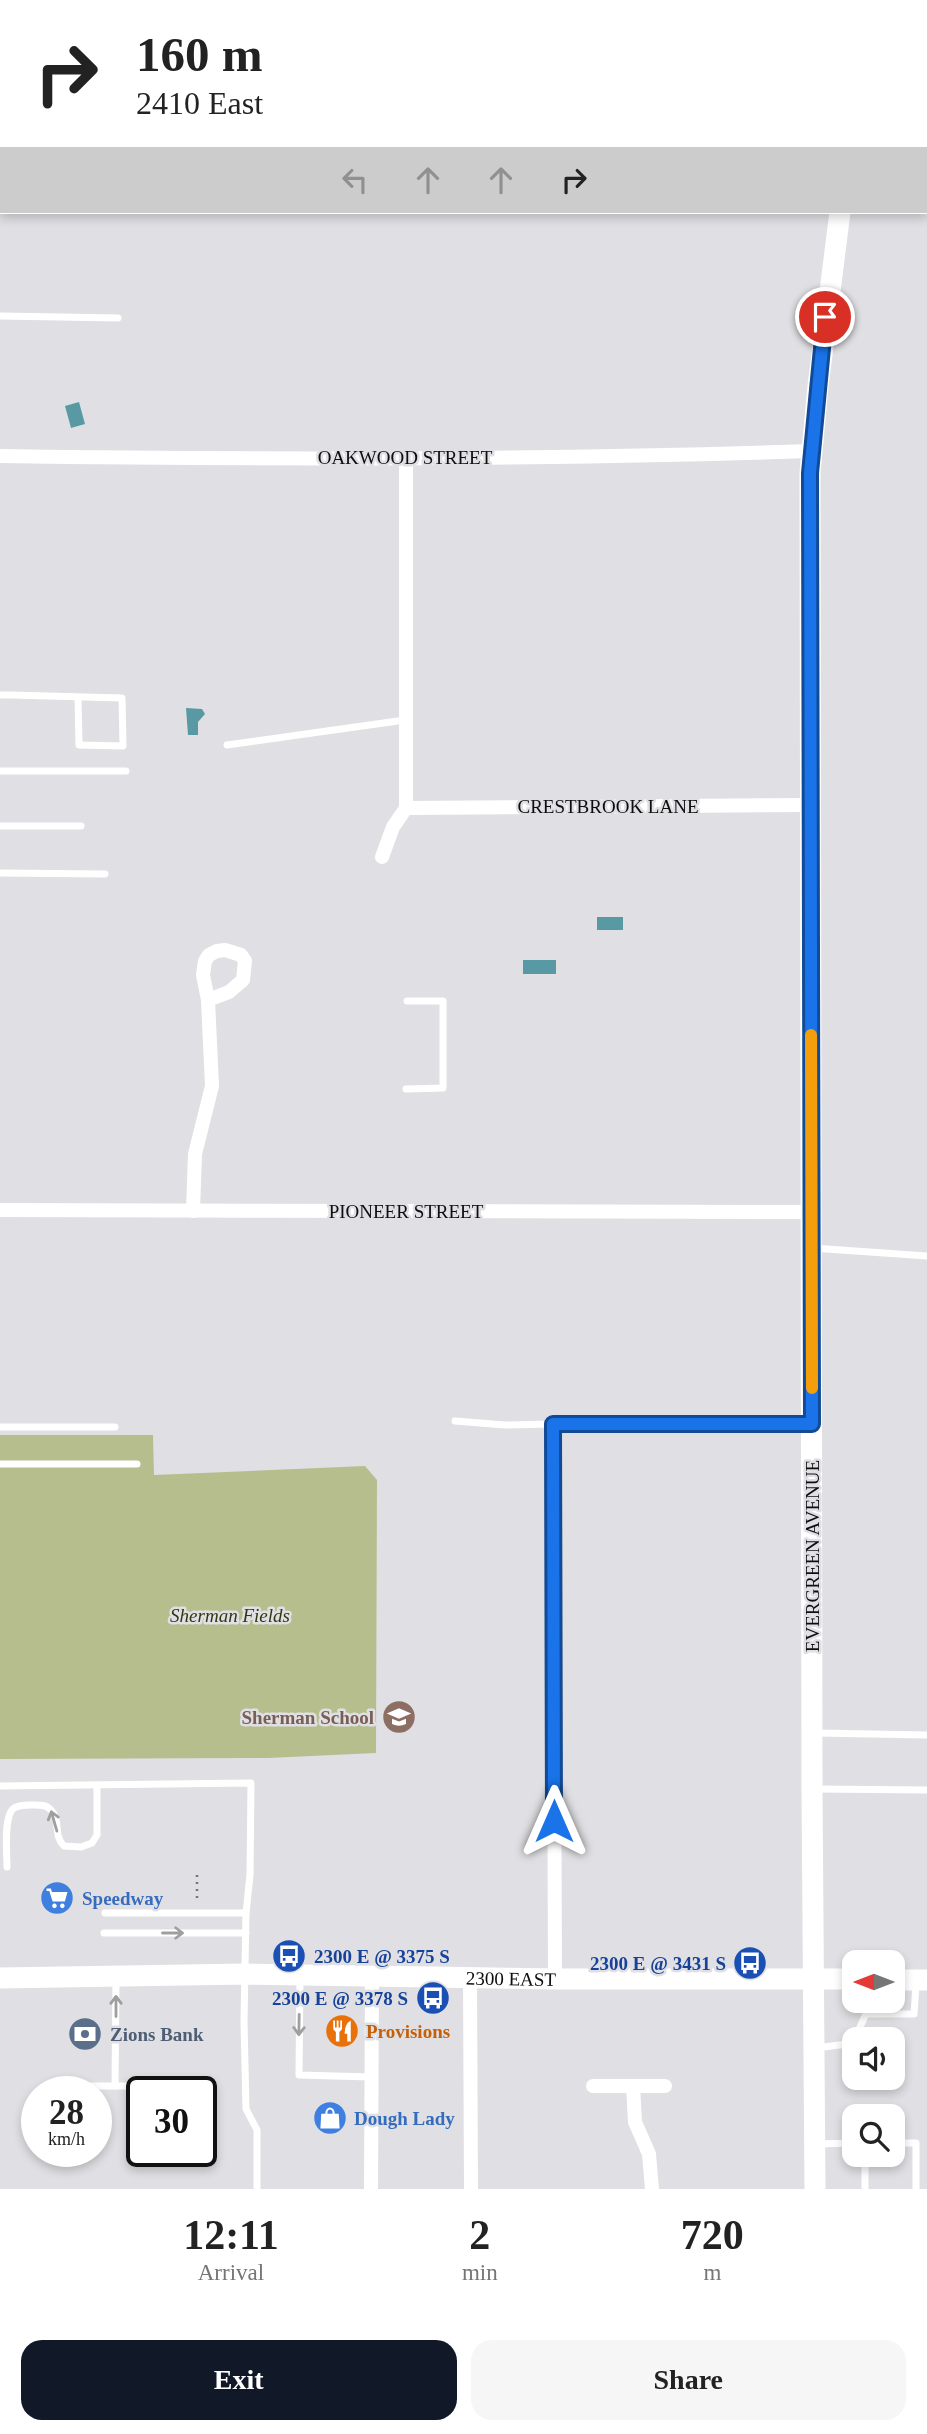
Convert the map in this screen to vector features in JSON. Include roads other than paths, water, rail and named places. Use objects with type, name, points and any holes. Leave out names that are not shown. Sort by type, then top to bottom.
[{"type":"street","name":"EVERGREEN AVENUE","points":[[815,2189],[811,451],[840,214]]},
{"type":"street","name":"OAKWOOD STREET","points":[[0,456],[406,458],[651,456],[811,451]]},
{"type":"street","points":[[382,857],[393,827],[406,808],[406,458]]},
{"type":"street","name":"CRESTBROOK LANE","points":[[406,808],[811,805]]},
{"type":"street","points":[[193,1211],[195,1154],[212,1086],[208,1000]]},
{"type":"street","name":"PIONEER STREET","points":[[0,1210],[812,1213]]},
{"type":"street","points":[[555,1979],[553,1424],[812,1424]]},
{"type":"street","name":"2300 EAST","points":[[0,1978],[300,1974],[555,1979],[842,1979]]},
{"type":"street","points":[[371,2189],[372,1976]]},
{"type":"street","points":[[470,1978],[471,2189]]},
{"type":"street","points":[[593,2086],[665,2086]]},
{"type":"street","points":[[633,2086],[635,2122],[651,2161],[652,2189]]},
{"type":"lane","points":[[0,316],[118,318]]},
{"type":"lane","points":[[0,695],[122,698],[123,747],[79,745],[78,697]]},
{"type":"lane","points":[[227,745],[406,720]]},
{"type":"lane","points":[[0,771],[127,771]]},
{"type":"lane","points":[[0,826],[81,826]]},
{"type":"lane","points":[[0,873],[106,874]]},
{"type":"lane","points":[[406,1089],[443,1088],[443,1001],[407,1001]]},
{"type":"lane","points":[[812,1248],[927,1256]]},
{"type":"lane","points":[[454,1421],[505,1425],[553,1424]]},
{"type":"lane","points":[[0,1427],[115,1427]]},
{"type":"lane","points":[[0,1464],[137,1464]]},
{"type":"lane","points":[[813,1733],[927,1735]]},
{"type":"lane","points":[[0,1786],[251,1783],[244,2011],[246,2109],[257,2130],[257,2189]]},
{"type":"lane","points":[[8,1867],[7,1824],[11,1811],[18,1806],[40,1805],[49,1808],[54,1815],[58,1839],[64,1846],[76,1848],[92,1843],[97,1831],[97,1785]]},
{"type":"lane","points":[[812,1789],[927,1790]]},
{"type":"lane","points":[[105,1913],[246,1913]]},
{"type":"lane","points":[[104,1933],[246,1933]]},
{"type":"lane","points":[[300,1974],[299,2075],[371,2077]]},
{"type":"lane","points":[[116,1976],[115,2086],[126,2086]]},
{"type":"lane","points":[[815,2048],[847,2044],[857,2034],[867,2014],[914,2014],[921,1980]]},
{"type":"lane","points":[[815,2144],[842,2143]]},
{"type":"lane","points":[[905,2143],[916,2143],[916,2189]]},
{"type":"lane","points":[[865,2167],[865,2189]]},
{"type":"water","points":[[79,402],[85,424],[71,428],[65,406]]},
{"type":"water","points":[[186,708],[202,709],[205,714],[198,722],[198,735],[188,735]]},
{"type":"water","points":[[597,917],[623,917],[623,930],[597,930]]},
{"type":"water","points":[[523,960],[556,960],[556,974],[523,974]]},
{"type":"place","name":"Sherman School","points":[[399,1717]]},
{"type":"place","name":"Speedway","points":[[57,1898]]},
{"type":"place","name":"2300 E @ 3375 S","points":[[289,1956]]},
{"type":"place","name":"2300 E @ 3431 S","points":[[750,1963]]},
{"type":"place","name":"2300 E @ 3378 S","points":[[433,1998]]},
{"type":"place","name":"Provisions","points":[[342,2031]]},
{"type":"place","name":"Zions Bank","points":[[85,2034]]},
{"type":"place","name":"Dough Lady","points":[[330,2118]]},
{"type":"park label","name":"Sherman Fields","points":[[230,1615]]}]
